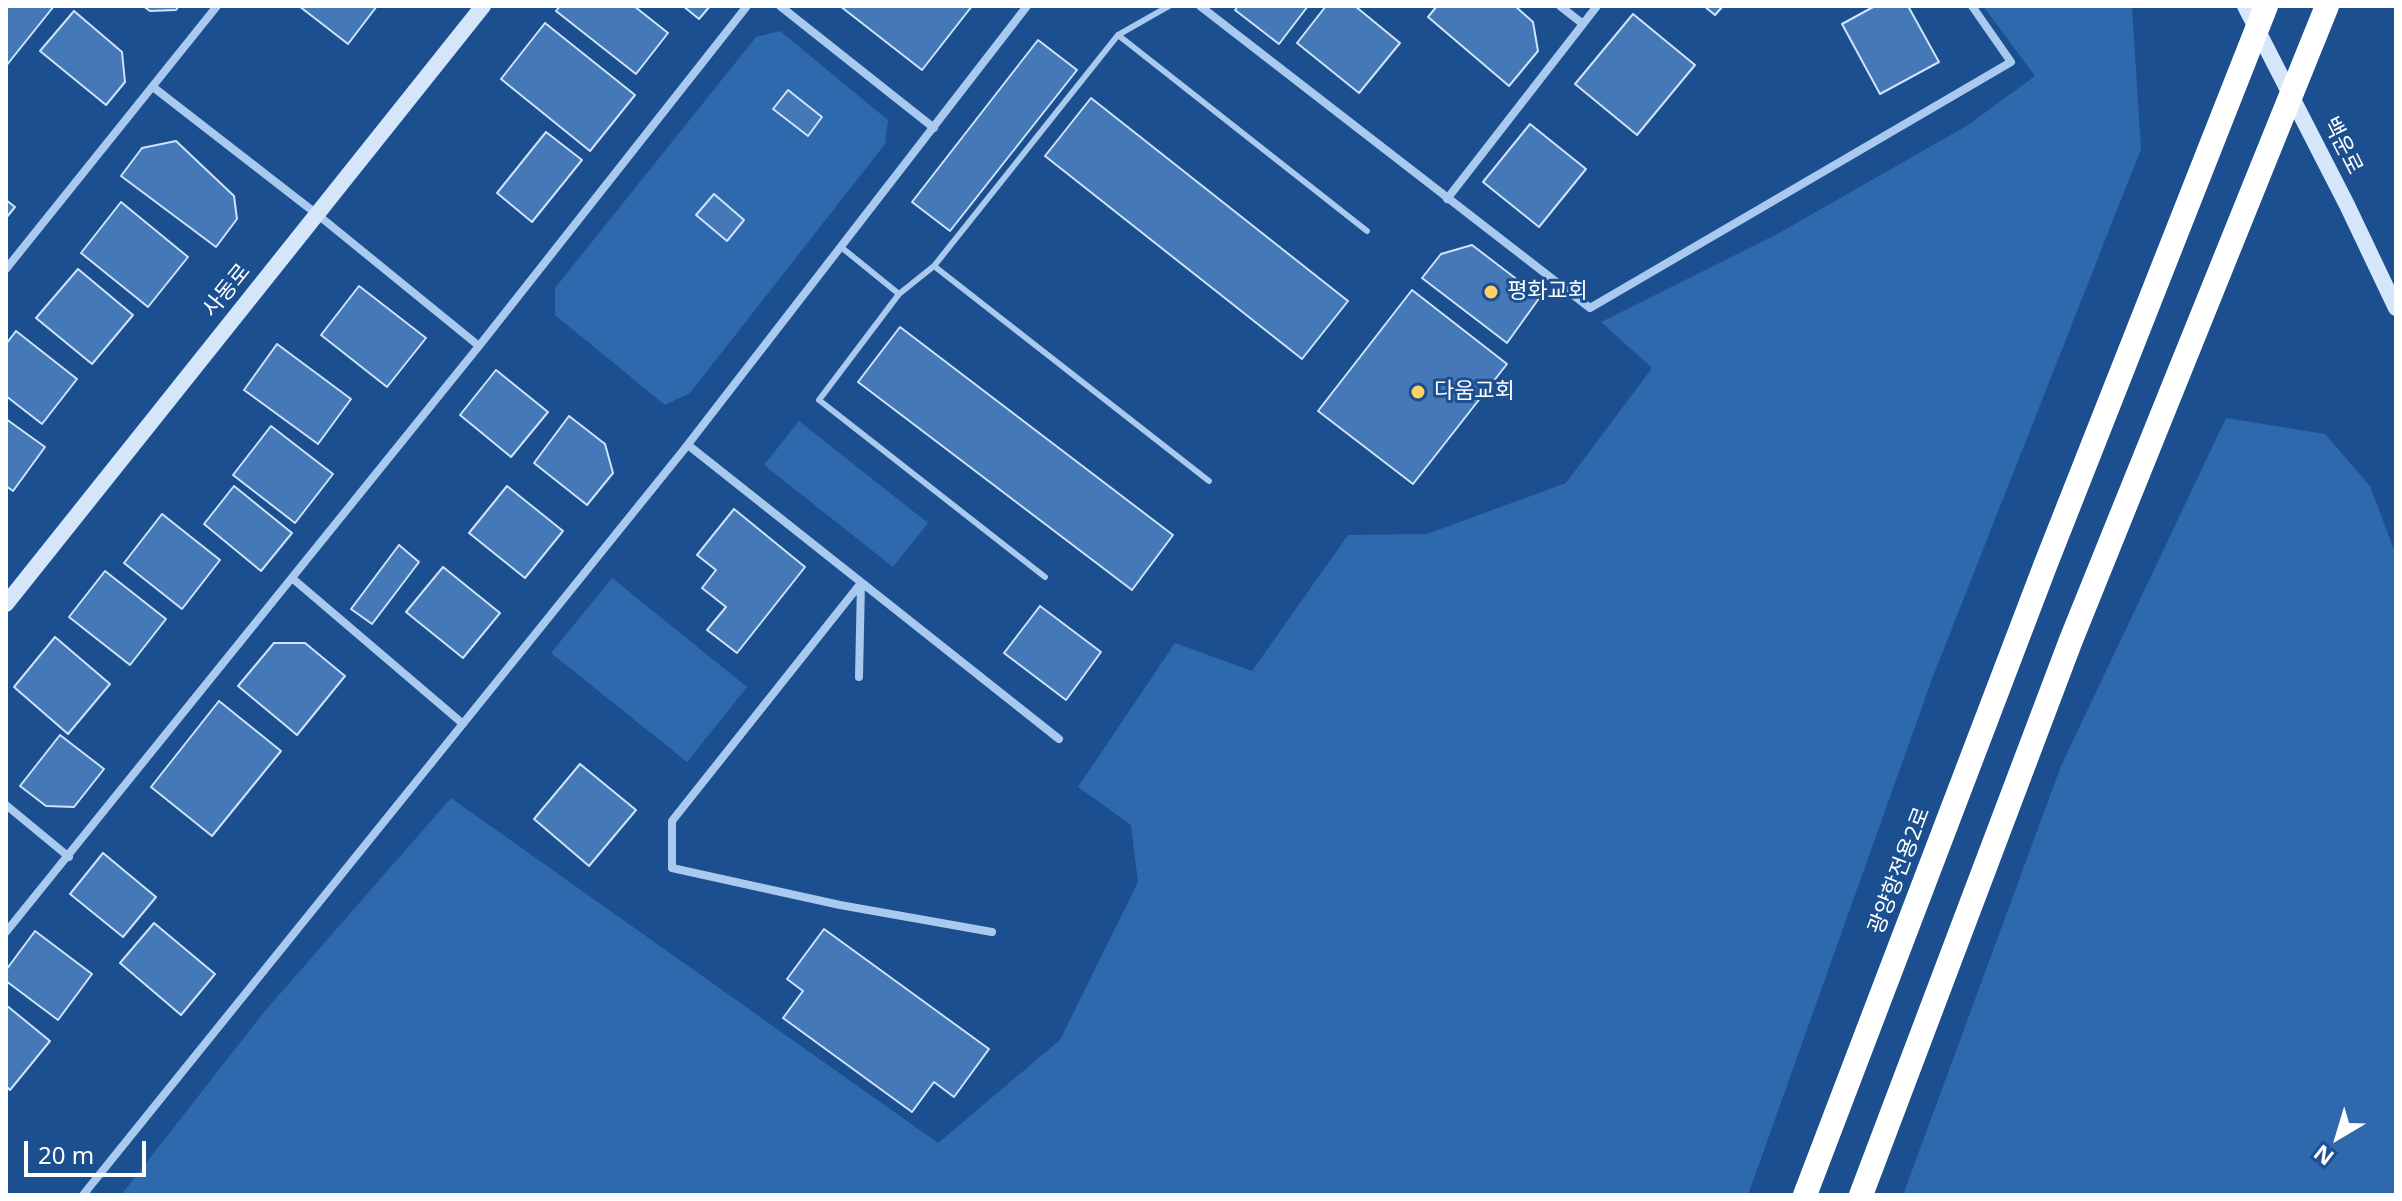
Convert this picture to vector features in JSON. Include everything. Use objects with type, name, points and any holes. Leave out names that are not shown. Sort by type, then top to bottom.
[{"type":"highway","name":"광양항전용2로","points":[[1805,1195],[2045,566],[2266,6]]},
{"type":"highway","points":[[1861,1195],[2071,640],[2327,6]]},
{"type":"street","points":[[6,269],[217,6]]},
{"type":"street","name":"사동로","points":[[6,604],[483,6]]},
{"type":"street","points":[[6,932],[479,346],[747,6]]},
{"type":"street","points":[[780,6],[934,128]]},
{"type":"street","points":[[83,1195],[688,445],[1027,6]]},
{"type":"street","points":[[1200,6],[1590,308],[2011,62],[1972,6]]},
{"type":"street","points":[[1560,6],[1583,24]]},
{"type":"street","points":[[1447,199],[1597,6]]},
{"type":"street","name":"백운로","points":[[2245,6],[2396,308]]},
{"type":"street","points":[[153,87],[318,215],[479,346]]},
{"type":"street","points":[[688,445],[1059,739]]},
{"type":"street","points":[[292,578],[462,723]]},
{"type":"street","points":[[859,677],[861,583]]},
{"type":"street","points":[[861,583],[672,821],[672,868],[840,905],[992,932]]},
{"type":"street","points":[[6,805],[69,857]]},
{"type":"lane","points":[[1045,577],[819,400],[899,294],[934,266],[1118,35],[1169,6]]},
{"type":"lane","points":[[1118,35],[1367,231]]},
{"type":"lane","points":[[841,247],[899,294]]},
{"type":"lane","points":[[934,266],[1209,481]]},
{"type":"shaded area","points":[[1983,6],[2132,6],[2141,149],[1932,679],[1748,1195],[121,1195],[264,1012],[451,798],[938,1143],[1060,1040],[1138,882],[1131,825],[1078,787],[1175,643],[1252,671],[1348,535],[1427,534],[1566,483],[1652,368],[1601,322],[1779,233],[1968,125],[2035,76]]},
{"type":"shaded area","points":[[780,31],[888,120],[885,144],[690,393],[665,405],[555,315],[555,288],[756,37]]},
{"type":"shaded area","points":[[2226,418],[2325,434],[2370,486],[2396,555],[2396,1195],[1903,1195],[2061,766]]},
{"type":"shaded area","points":[[799,421],[928,523],[893,567],[764,465]]},
{"type":"shaded area","points":[[612,578],[747,687],[687,762],[551,653]]},
{"type":"building","points":[[6,6],[54,6],[6,66]]},
{"type":"building","points":[[143,6],[179,6],[176,10],[150,11]]},
{"type":"building","points":[[299,6],[377,6],[348,44]]},
{"type":"building","points":[[560,6],[634,6],[668,33],[636,74],[556,11]]},
{"type":"building","points":[[683,6],[710,6],[699,19]]},
{"type":"building","points":[[840,6],[972,6],[922,70]]},
{"type":"building","points":[[1238,6],[1308,6],[1279,44],[1235,10]]},
{"type":"building","points":[[1326,6],[1355,6],[1400,43],[1359,93],[1297,43]]},
{"type":"building","points":[[1437,6],[1515,6],[1533,22],[1538,51],[1509,86],[1428,17]]},
{"type":"building","points":[[1704,6],[1723,6],[1715,15]]},
{"type":"building","points":[[1875,6],[1908,6],[1939,62],[1880,94],[1842,24]]},
{"type":"building","points":[[74,11],[122,52],[125,82],[106,105],[40,51]]},
{"type":"building","points":[[1633,14],[1695,65],[1637,135],[1575,84]]},
{"type":"building","points":[[545,23],[635,95],[590,151],[501,79]]},
{"type":"building","points":[[1038,40],[1077,70],[950,231],[912,202]]},
{"type":"building","points":[[788,90],[822,117],[808,136],[773,109]]},
{"type":"building","points":[[1091,98],[1348,301],[1302,359],[1045,156]]},
{"type":"building","points":[[1530,124],[1586,169],[1539,227],[1483,182]]},
{"type":"building","points":[[546,132],[582,160],[532,222],[497,193]]},
{"type":"building","points":[[176,141],[234,196],[237,219],[216,247],[121,176],[142,148]]},
{"type":"building","points":[[714,194],[744,220],[727,241],[696,215]]},
{"type":"building","points":[[6,200],[15,207],[6,218]]},
{"type":"building","points":[[121,202],[188,257],[148,307],[81,253]]},
{"type":"building","points":[[1472,245],[1540,297],[1507,343],[1422,278],[1441,254]]},
{"type":"building","points":[[78,269],[133,315],[92,364],[36,318]]},
{"type":"building","points":[[359,286],[426,338],[387,387],[321,335]]},
{"type":"building","points":[[1412,290],[1507,364],[1413,484],[1318,411]]},
{"type":"building","points":[[900,327],[1173,535],[1132,590],[858,382]]},
{"type":"building","points":[[16,331],[77,379],[42,424],[6,396],[6,344]]},
{"type":"building","points":[[277,344],[351,399],[318,444],[244,390]]},
{"type":"building","points":[[496,370],[548,412],[511,457],[460,415]]},
{"type":"building","points":[[569,416],[605,444],[613,473],[587,505],[534,463]]},
{"type":"building","points":[[6,419],[45,447],[13,491],[6,486]]},
{"type":"building","points":[[271,426],[333,474],[295,523],[233,475]]},
{"type":"building","points":[[234,486],[292,533],[261,571],[204,524]]},
{"type":"building","points":[[507,486],[563,531],[525,578],[469,533]]},
{"type":"building","points":[[734,509],[805,567],[737,653],[707,630],[726,607],[702,588],[716,570],[697,555]]},
{"type":"building","points":[[162,514],[220,560],[182,609],[124,563]]},
{"type":"building","points":[[399,545],[419,562],[372,624],[351,609]]},
{"type":"building","points":[[443,567],[500,613],[463,658],[406,612]]},
{"type":"building","points":[[105,571],[166,619],[130,665],[69,617]]},
{"type":"building","points":[[1040,606],[1101,652],[1066,700],[1004,653]]},
{"type":"building","points":[[55,637],[110,684],[68,734],[14,687]]},
{"type":"building","points":[[274,643],[305,643],[345,676],[297,735],[238,686]]},
{"type":"building","points":[[219,701],[281,751],[212,836],[151,787]]},
{"type":"building","points":[[60,735],[104,769],[74,807],[46,806],[20,786]]},
{"type":"building","points":[[580,764],[636,810],[589,866],[534,819]]},
{"type":"building","points":[[103,853],[156,897],[123,937],[70,894]]},
{"type":"building","points":[[154,923],[215,974],[181,1015],[120,963]]},
{"type":"building","points":[[824,929],[989,1049],[954,1097],[934,1082],[912,1112],[783,1018],[803,991],[787,979]]},
{"type":"building","points":[[35,931],[92,974],[58,1020],[6,981],[6,970]]},
{"type":"building","points":[[6,1005],[50,1041],[10,1090],[6,1086]]},
{"type":"place","name":"평화교회","points":[[1491,292]]},
{"type":"place","name":"다움교회","points":[[1418,392]]}]
